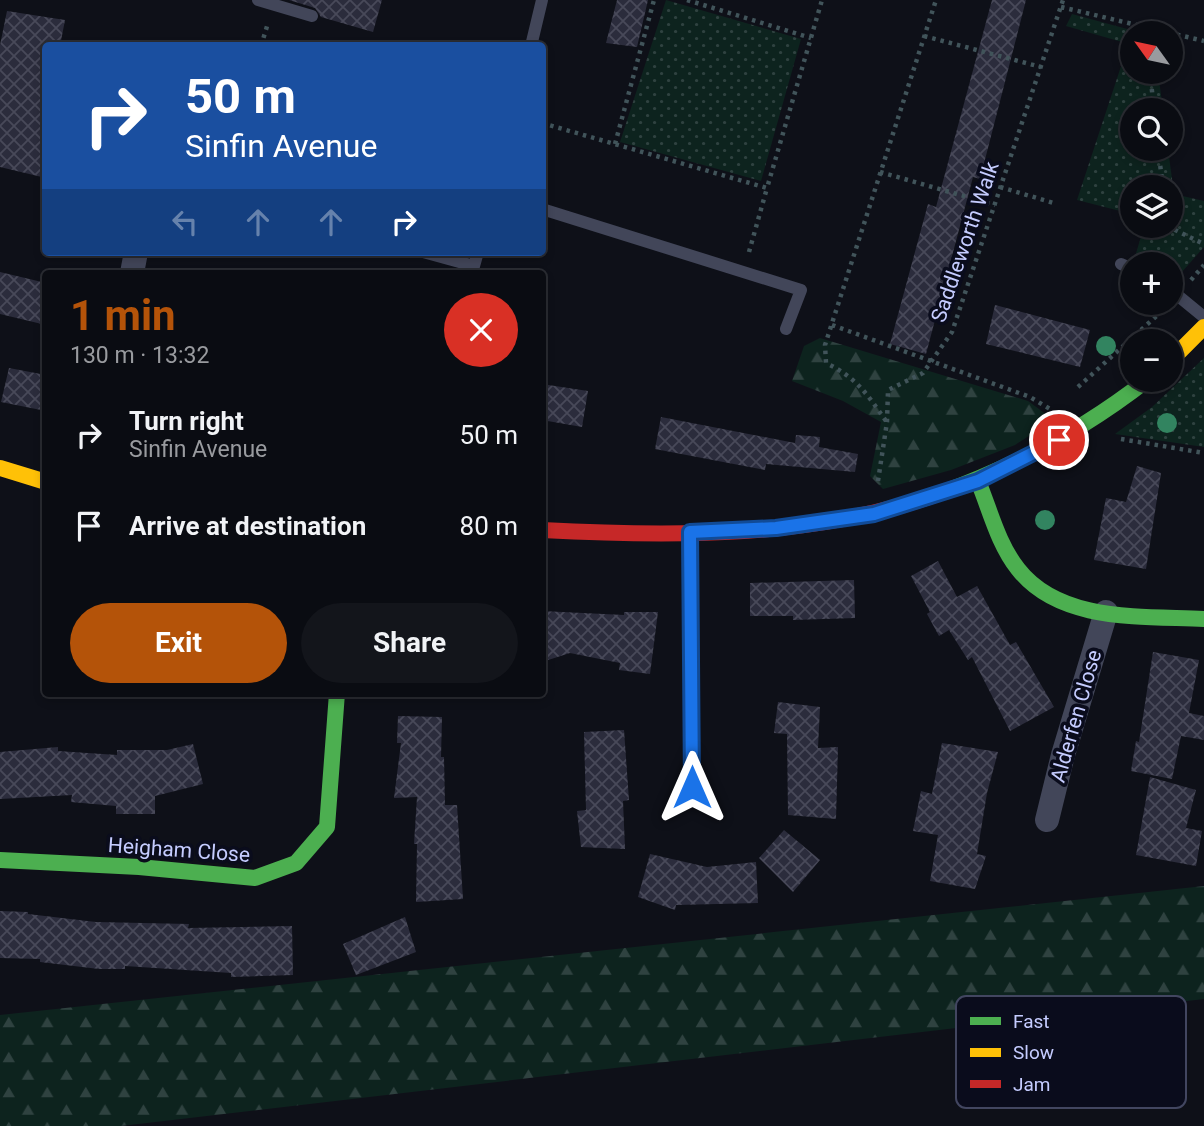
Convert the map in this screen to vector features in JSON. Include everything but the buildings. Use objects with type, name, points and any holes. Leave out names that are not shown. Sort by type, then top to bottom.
[{"type":"street","points":[[1183,348],[1204,327]]},
{"type":"street","points":[[546,530],[610,535],[776,528],[874,514],[978,481],[1078,429],[1132,392]]},
{"type":"street","points":[[0,468],[42,481]]},
{"type":"street","points":[[978,481],[1012,560],[1027,580],[1062,602],[1106,612],[1204,619]]},
{"type":"street","points":[[690,532],[692,787]]},
{"type":"street","name":"Alderfen Close","points":[[1047,820],[1063,755],[1106,612]]},
{"type":"street","name":"Heigham Close","points":[[0,860],[139,867],[255,878],[296,863],[327,827],[337,697]]},
{"type":"lane","points":[[258,0],[312,16]]},
{"type":"lane","points":[[532,42],[542,0]]},
{"type":"lane","points":[[546,210],[801,290],[786,329]]},
{"type":"lane","points":[[438,256],[474,266],[477,256]]},
{"type":"lane","points":[[1183,300],[1204,317]]},
{"type":"path","points":[[615,144],[654,0]]},
{"type":"path","points":[[687,0],[811,38]]},
{"type":"path","points":[[743,273],[822,0]]},
{"type":"path","points":[[887,422],[862,386],[846,373],[826,363],[825,345],[936,0]]},
{"type":"path","name":"Saddleworth Walk","points":[[890,479],[878,483],[887,422],[888,390],[923,373],[953,332],[1063,0]]},
{"type":"path","points":[[1061,7],[1120,21]]},
{"type":"path","points":[[924,36],[1041,67]]},
{"type":"path","points":[[1183,36],[1204,41]]},
{"type":"path","points":[[546,124],[767,188]]},
{"type":"path","points":[[880,172],[995,205]]},
{"type":"path","points":[[1000,187],[1057,204]]},
{"type":"path","points":[[1183,234],[1204,244]]},
{"type":"path","points":[[1076,388],[1157,315]]},
{"type":"path","points":[[832,325],[1030,397],[1078,429],[1204,453]]},
{"type":"path","points":[[1037,415],[1058,402]]},
{"type":"green space","points":[[666,0],[801,39],[761,181],[620,142]]},
{"type":"green space","points":[[1072,14],[1120,27],[1120,41],[1066,26]]},
{"type":"green space","points":[[1120,69],[1120,84],[1160,84],[1161,98],[1120,98],[1120,161],[1170,161],[1171,175],[1120,175],[1120,211],[1077,200]]},
{"type":"green space","points":[[1183,196],[1204,201],[1204,247],[1183,271],[1183,252],[1136,252],[1141,238],[1183,238]]},
{"type":"green space","points":[[820,338],[1028,401],[1054,420],[1015,445],[951,470],[883,489],[870,476],[881,422],[843,401],[792,381],[804,346]]},
{"type":"green space","points":[[1204,358],[1204,447],[1115,434],[1168,392],[1183,392],[1183,378]]},
{"type":"green space","points":[[1204,886],[1204,999],[1186,1001],[1186,996],[956,996],[956,1028],[121,1126],[0,1126],[0,1015]]},
{"type":"traffic: fast","points":[[941,493],[996,471],[1049,445],[1131,392]]},
{"type":"traffic: fast","points":[[978,481],[1011,559],[1036,587],[1079,608],[1104,613],[1204,619]]},
{"type":"traffic: fast","points":[[690,532],[692,787]]},
{"type":"traffic: fast","points":[[0,860],[139,867],[255,878],[296,863],[327,827],[337,697]]},
{"type":"traffic: slow","points":[[1183,348],[1204,327]]},
{"type":"traffic: slow","points":[[0,468],[42,481]]},
{"type":"traffic: jam","points":[[546,530],[642,534],[744,531],[844,519],[941,493]]},
{"type":"route","points":[[692,787],[690,532],[776,528],[874,514],[978,481],[1059,440]]}]
